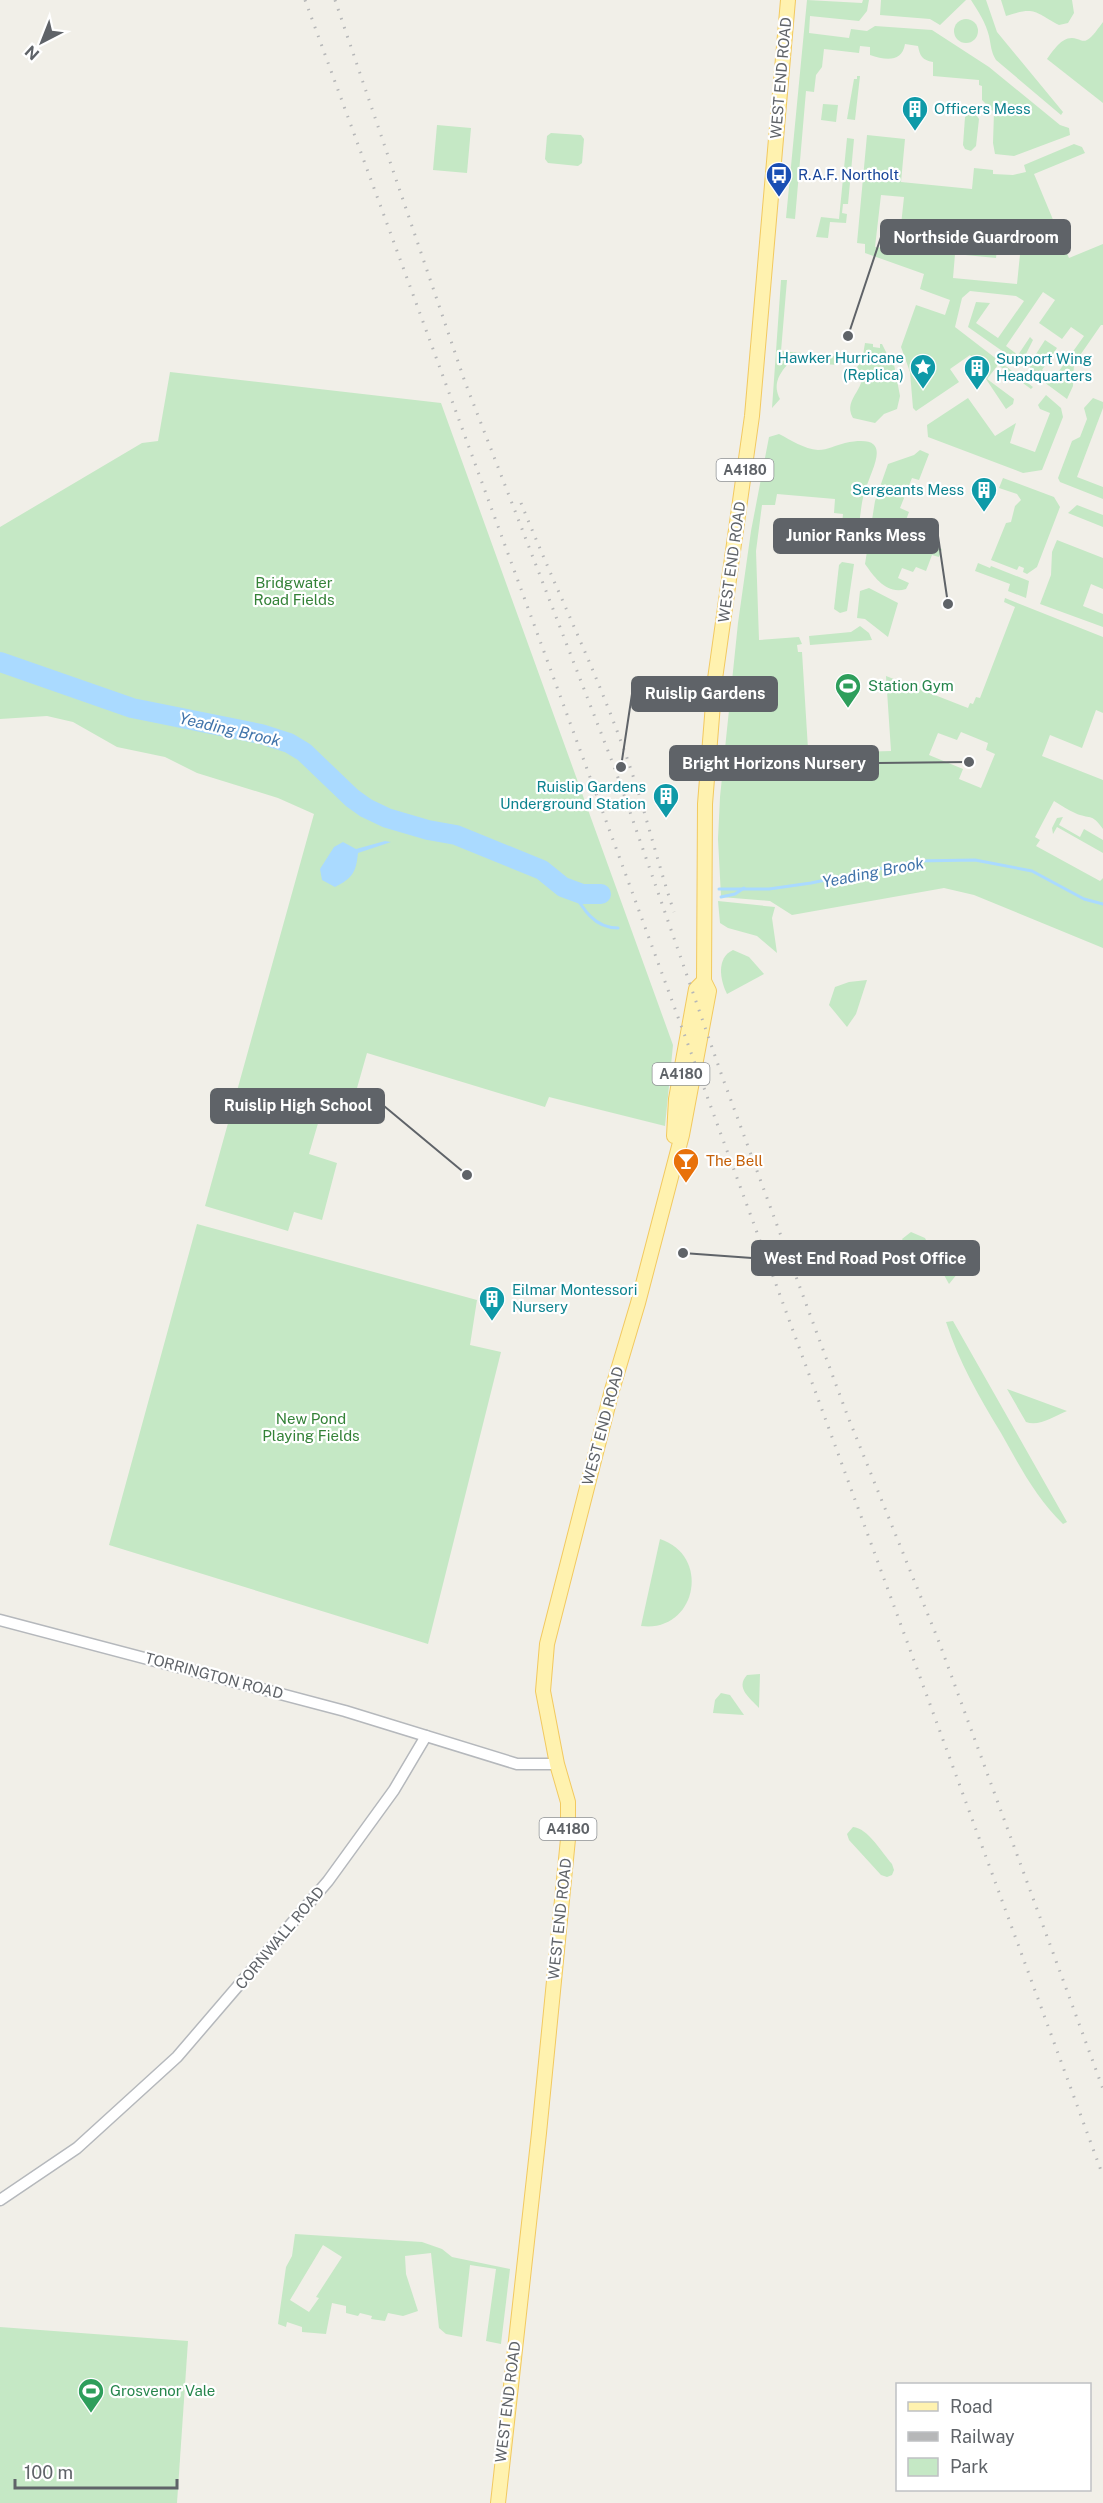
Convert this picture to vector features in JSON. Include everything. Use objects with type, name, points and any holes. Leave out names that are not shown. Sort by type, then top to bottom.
[{"type":"main road","name":"WEST END ROAD","points":[[498,2503],[539,2133],[568,1839],[568,1802],[557,1764],[543,1691],[547,1644],[574,1532],[672,1171],[676,1099],[696,988],[706,986],[705,804],[715,679],[753,407],[788,0]]},
{"type":"street","name":"TORRINGTON ROAD","points":[[0,1620],[345,1711],[426,1736]]},
{"type":"street","points":[[426,1736],[517,1764],[557,1764]]},
{"type":"street","name":"CORNWALL ROAD","points":[[0,2200],[77,2148],[184,2048],[328,1881],[394,1790],[426,1736]]},
{"type":"green space","points":[[807,0],[862,3],[863,0],[869,0],[867,11],[859,21],[810,16],[809,33],[849,38],[851,29],[867,31],[875,26],[932,30],[989,67],[1060,125],[1069,128],[1070,135],[1014,156],[995,154],[994,112],[982,100],[982,86],[979,85],[979,80],[933,76],[933,62],[922,57],[918,46],[905,44],[900,54],[892,59],[870,55],[870,47],[860,46],[859,53],[824,49],[822,67],[816,75],[814,92],[806,91],[795,219],[786,218]]},
{"type":"green space","points":[[881,0],[966,0],[940,25],[930,19],[880,15]]},
{"type":"green space","points":[[971,0],[986,0],[997,32],[1063,112],[1061,115],[996,60],[986,26]]},
{"type":"green space","points":[[1001,0],[1072,0],[1074,13],[1068,23],[1059,25],[1029,11],[1006,16]]},
{"type":"green space","points":[[966,19],[975,22],[978,31],[975,40],[966,43],[957,40],[954,31],[957,22]]},
{"type":"green space","points":[[1103,22],[1103,103],[1047,59],[1056,47],[1067,39],[1086,41]]},
{"type":"green space","points":[[857,76],[860,76],[855,120],[847,119],[854,79],[857,79]]},
{"type":"green space","points":[[823,104],[838,105],[836,122],[821,120]]},
{"type":"green space","points":[[970,112],[975,113],[979,119],[976,146],[971,151],[965,149],[963,145],[965,117]]},
{"type":"green space","points":[[437,125],[471,128],[467,173],[433,170]]},
{"type":"green space","points":[[551,133],[581,135],[584,139],[582,163],[578,166],[548,163],[545,159],[547,136]]},
{"type":"green space","points":[[867,135],[905,139],[901,182],[972,189],[974,168],[993,170],[993,174],[1013,175],[1026,172],[1024,165],[1074,144],[1082,147],[1085,153],[1034,174],[1069,258],[1103,244],[1103,325],[1074,364],[1073,386],[1067,399],[1033,374],[1029,365],[1045,340],[1057,348],[1042,370],[1054,378],[1084,336],[1071,327],[1062,339],[1039,323],[1055,300],[1043,292],[1006,346],[1018,355],[1030,337],[1033,340],[1024,358],[1015,360],[968,327],[976,302],[990,303],[976,323],[998,338],[1024,301],[1016,296],[970,291],[962,298],[955,327],[1033,387],[1031,389],[998,365],[987,379],[1014,399],[1013,404],[1006,409],[970,355],[950,369],[959,382],[916,411],[913,408],[910,372],[901,347],[916,305],[945,315],[950,300],[920,289],[924,274],[865,253],[865,244],[857,243]],"holes":[[[881,195],[904,197],[901,225],[948,230],[946,254],[875,247]],[[1000,223],[1023,225],[1017,284],[953,278],[955,254],[996,258]]]},
{"type":"green space","points":[[847,138],[854,139],[848,204],[843,204],[842,213],[847,214],[846,223],[830,222],[828,238],[816,237],[821,217],[839,219]]},
{"type":"green space","points":[[781,280],[787,280],[781,351],[834,356],[835,360],[839,361],[838,365],[793,362],[788,364],[778,380],[777,389],[780,399],[772,408]]},
{"type":"green space","points":[[865,343],[880,348],[882,344],[890,360],[893,359],[900,396],[897,409],[884,414],[875,423],[853,418],[850,411],[853,398],[860,386],[861,374],[857,367],[866,356],[863,355]]},
{"type":"green space","name":"Bridgwater Road Fields","points":[[170,372],[441,403],[673,1045],[665,1126],[549,1097],[545,1107],[367,1053],[351,1109],[324,1103],[309,1154],[337,1163],[322,1220],[294,1212],[288,1231],[205,1206],[314,814],[278,798],[197,773],[165,757],[117,747],[73,722],[47,716],[0,719],[0,527],[142,443],[158,441]]},
{"type":"green space","points":[[1046,395],[1061,408],[1063,417],[1042,470],[1023,473],[928,437],[927,425],[968,398],[995,436],[1016,423],[1010,443],[1035,452],[1050,413],[1040,409],[1038,405]]},
{"type":"green space","points":[[1093,398],[1103,402],[1103,408],[1077,477],[1103,487],[1103,499],[1060,482],[1058,478],[1072,441],[1080,437],[1087,419],[1084,408]]},
{"type":"green space","points":[[779,434],[803,446],[818,450],[861,441],[875,447],[877,454],[863,497],[858,529],[853,541],[840,543],[843,514],[834,513],[835,499],[777,494],[775,505],[762,505],[756,551],[759,640],[799,637],[802,644],[797,645],[798,652],[802,652],[808,749],[791,750],[793,758],[735,762],[735,765],[857,759],[857,752],[891,751],[886,676],[968,708],[976,697],[980,698],[1015,607],[1004,602],[1005,598],[1103,637],[1103,713],[1096,710],[1082,748],[1050,735],[1042,756],[1103,780],[1103,829],[1093,818],[1075,813],[1054,801],[1035,837],[1040,840],[1036,846],[1100,881],[1103,878],[1103,948],[974,895],[944,888],[792,915],[770,901],[721,897],[718,839],[720,797],[738,623],[751,531],[769,437]],"holes":[[[961,732],[988,743],[986,750],[995,754],[981,788],[959,779],[963,769],[929,755],[938,733],[957,740]]]},
{"type":"green space","points":[[920,450],[929,454],[919,480],[912,478],[900,508],[909,512],[901,533],[942,549],[939,557],[932,555],[926,571],[916,567],[913,572],[902,568],[898,578],[909,583],[906,589],[893,590],[877,580],[865,564],[875,501],[888,464],[914,455]]},
{"type":"green space","points":[[1003,478],[1054,497],[1060,507],[1037,567],[1027,574],[1023,572],[1024,568],[1019,566],[1017,570],[991,560],[1006,523],[1011,522],[1015,506],[1021,500],[1017,494],[999,488]]},
{"type":"green space","points":[[1077,505],[1103,515],[1103,527],[1068,513]]},
{"type":"green space","points":[[1057,540],[1103,558],[1103,589],[1091,584],[1083,606],[1103,614],[1103,627],[1040,604],[1051,575],[1052,552]]},
{"type":"green space","points":[[842,562],[854,564],[847,611],[840,613],[834,609],[839,565]]},
{"type":"green space","points":[[978,563],[1029,581],[1026,598],[1008,591],[1010,584],[975,571]]},
{"type":"green space","points":[[869,588],[898,603],[888,637],[865,619],[857,618],[860,591]]},
{"type":"green space","points":[[860,626],[869,633],[872,640],[810,645],[809,636],[851,632]]},
{"type":"green space","points":[[1063,817],[1059,825],[1080,837],[1084,829],[1103,840],[1103,853],[1057,827],[1053,834],[1052,828],[1057,818]]},
{"type":"green space","points":[[718,901],[775,907],[772,918],[777,953],[757,936],[728,928],[720,923]]},
{"type":"green space","points":[[733,950],[749,957],[764,974],[727,994],[721,970],[724,958]]},
{"type":"green space","points":[[867,980],[856,1014],[847,1027],[829,1005],[835,987],[849,982]]},
{"type":"green space","name":"New Pond Playing Fields","points":[[197,1224],[477,1300],[470,1345],[501,1352],[428,1644],[109,1545]]},
{"type":"green space","points":[[911,1232],[925,1238],[929,1246],[926,1260],[917,1264],[902,1239]]},
{"type":"green space","points":[[959,1248],[975,1252],[949,1284],[944,1275],[950,1252]]},
{"type":"green space","points":[[953,1321],[1067,1522],[1063,1524],[1036,1492],[985,1406],[951,1337],[946,1322]]},
{"type":"green space","points":[[1007,1389],[1067,1411],[1041,1422],[1026,1422]]},
{"type":"green space","points":[[660,1539],[676,1548],[687,1561],[691,1576],[691,1592],[685,1606],[674,1618],[660,1625],[641,1626]]},
{"type":"green space","points":[[760,1674],[759,1708],[745,1693],[743,1684],[747,1675]]},
{"type":"green space","points":[[721,1693],[730,1695],[744,1715],[713,1713],[715,1700]]},
{"type":"green space","points":[[853,1827],[864,1832],[892,1864],[894,1870],[892,1875],[887,1877],[881,1875],[849,1840],[847,1834]]},
{"type":"green space","points":[[295,2234],[422,2242],[442,2249],[452,2257],[510,2269],[501,2344],[486,2341],[496,2269],[470,2265],[462,2337],[446,2334],[439,2328],[431,2253],[405,2256],[406,2274],[418,2311],[403,2316],[388,2313],[385,2321],[371,2319],[372,2316],[360,2313],[358,2316],[346,2313],[346,2306],[332,2303],[326,2334],[302,2332],[302,2327],[287,2322],[286,2327],[278,2324],[286,2267],[292,2256]],"holes":[[[323,2245],[342,2257],[309,2312],[290,2300]]]},
{"type":"green space","name":"Grosvenor Vale","points":[[0,2327],[188,2341],[177,2503],[0,2503]]},
{"type":"water","points":[[385,841],[391,842],[358,853],[352,874],[341,884],[335,887],[322,880],[320,869],[334,847],[343,842],[356,849]]},
{"type":"waterway","name":"Yeading Brook","points":[[0,662],[132,708],[261,734],[289,743],[304,752],[352,798],[366,808],[387,818],[428,830],[456,835],[542,870],[563,887],[582,894],[601,894]]},
{"type":"waterway","name":"Yeading Brook","points":[[719,889],[769,889],[811,883],[917,861],[975,860],[1032,871],[1084,899],[1103,904]]},
{"type":"waterway","name":"Yeading Brook","points":[[721,897],[735,894],[744,888]]},
{"type":"waterway","name":"Yeading Brook","points":[[572,890],[585,910],[596,921],[602,925],[618,928]]},
{"type":"railway","points":[[305,0],[1103,2176]]},
{"type":"railway","points":[[335,0],[465,382],[615,769],[722,1076],[812,1320],[848,1417],[939,1642],[1103,2089]]},
{"type":"railway","points":[[521,503],[623,747],[674,912]]},
{"type":"place","name":"Officers Mess","points":[[915,132]]},
{"type":"place","name":"R.A.F. Northolt","points":[[779,198]]},
{"type":"place","name":"Northside Guardroom","points":[[848,336]]},
{"type":"place","name":"Hawker Hurricane (Replica)","points":[[923,390]]},
{"type":"place","name":"Support Wing Headquarters","points":[[977,391]]},
{"type":"place","name":"Sergeants Mess","points":[[984,513]]},
{"type":"place","name":"Junior Ranks Mess","points":[[948,604]]},
{"type":"place","name":"Station Gym","points":[[848,709]]},
{"type":"place","name":"Bright Horizons Nursery","points":[[969,762]]},
{"type":"place","name":"Ruislip Gardens","points":[[621,767]]},
{"type":"place","name":"Ruislip Gardens Underground Station","points":[[666,819]]},
{"type":"place","name":"Ruislip High School","points":[[467,1175]]},
{"type":"place","name":"The Bell","points":[[686,1184]]},
{"type":"place","name":"West End Road Post Office","points":[[683,1253]]},
{"type":"place","name":"Eilmar Montessori Nursery","points":[[492,1322]]},
{"type":"place","name":"Grosvenor Vale","points":[[91,2414]]}]
